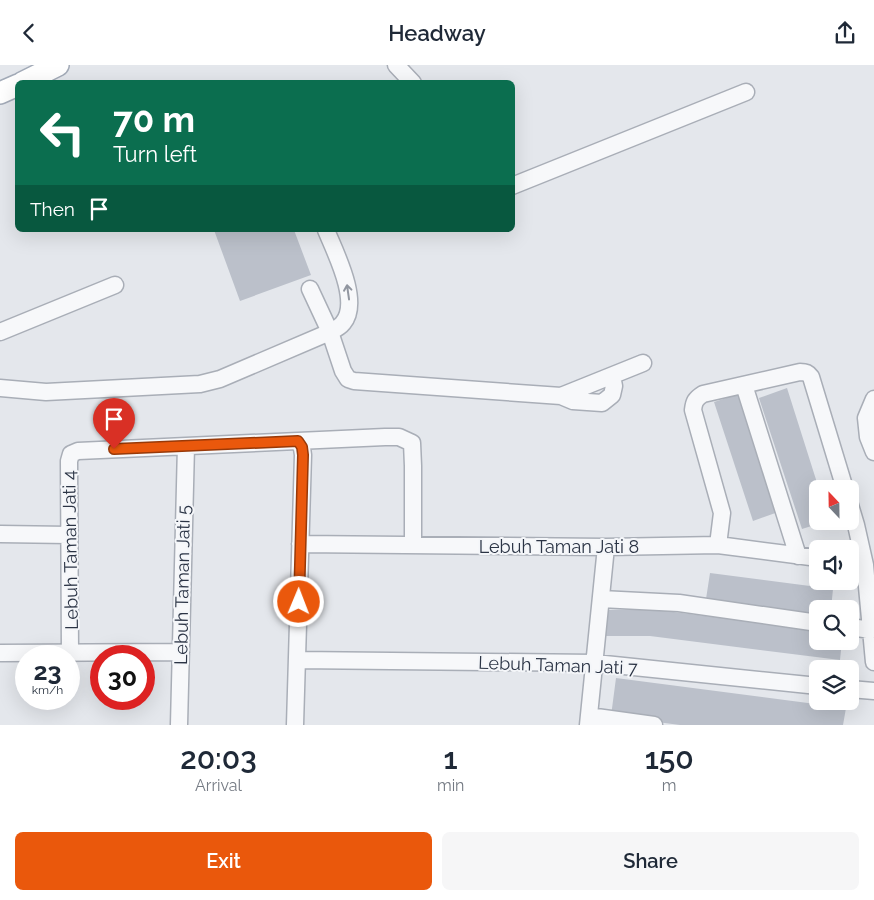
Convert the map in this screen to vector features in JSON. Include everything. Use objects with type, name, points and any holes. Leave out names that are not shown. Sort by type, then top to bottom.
[{"type":"main road","points":[[28,80],[58,65]]},
{"type":"main road","points":[[0,93],[15,86]]},
{"type":"street","points":[[396,65],[410,80]]},
{"type":"street","points":[[515,185],[746,93]]},
{"type":"street","points":[[0,389],[46,392],[200,385],[220,379],[330,333],[343,323],[348,313],[350,299],[348,285],[327,232]]},
{"type":"street","points":[[0,332],[115,285]]},
{"type":"street","points":[[310,289],[330,333],[343,371],[348,379],[354,381],[561,396],[573,401],[602,403],[612,395],[614,386],[612,375],[643,363]]},
{"type":"street","points":[[718,545],[722,513],[694,410],[694,403],[697,397],[702,394],[800,372],[809,374],[842,480]]},
{"type":"street","points":[[744,385],[798,556]]},
{"type":"street","points":[[872,443],[866,427],[866,418],[874,399]]},
{"type":"street","points":[[186,446],[399,437],[412,443],[413,545]]},
{"type":"street","points":[[295,725],[303,455],[302,447],[298,441]]},
{"type":"street","name":"Lebuh Taman Jati 4","points":[[70,645],[68,461],[71,454],[78,451],[186,446]]},
{"type":"street","name":"Lebuh Taman Jati 5","points":[[179,725],[186,446]]},
{"type":"street","points":[[0,534],[69,535]]},
{"type":"street","name":"Lebuh Taman Jati 8","points":[[300,544],[606,547],[718,545],[809,558]]},
{"type":"street","points":[[606,547],[588,721],[654,725]]},
{"type":"street","points":[[859,573],[871,630],[874,662]]},
{"type":"street","points":[[601,599],[679,603],[809,622]]},
{"type":"street","points":[[859,628],[871,630]]},
{"type":"street","points":[[80,654],[181,652]]},
{"type":"street","points":[[0,653],[15,653]]},
{"type":"street","name":"Lebuh Taman Jati 7","points":[[297,660],[595,663],[809,685]]},
{"type":"street","points":[[859,690],[874,691]]},
{"type":"building","points":[[215,232],[295,232],[311,275],[240,301]]},
{"type":"building","points":[[787,388],[816,480],[809,480],[809,527],[802,529],[759,398]]},
{"type":"building","points":[[742,393],[781,511],[753,521],[714,402]]},
{"type":"building","points":[[710,573],[809,586],[809,590],[833,590],[832,600],[809,600],[809,613],[706,599]]},
{"type":"building","points":[[650,609],[809,629],[809,650],[841,650],[840,660],[650,636],[606,636],[606,610]]},
{"type":"building","points":[[616,678],[809,703],[809,710],[846,710],[843,725],[680,725],[611,716]]},
{"type":"route","points":[[114,449],[298,441],[302,447],[303,455],[299,602]]}]
